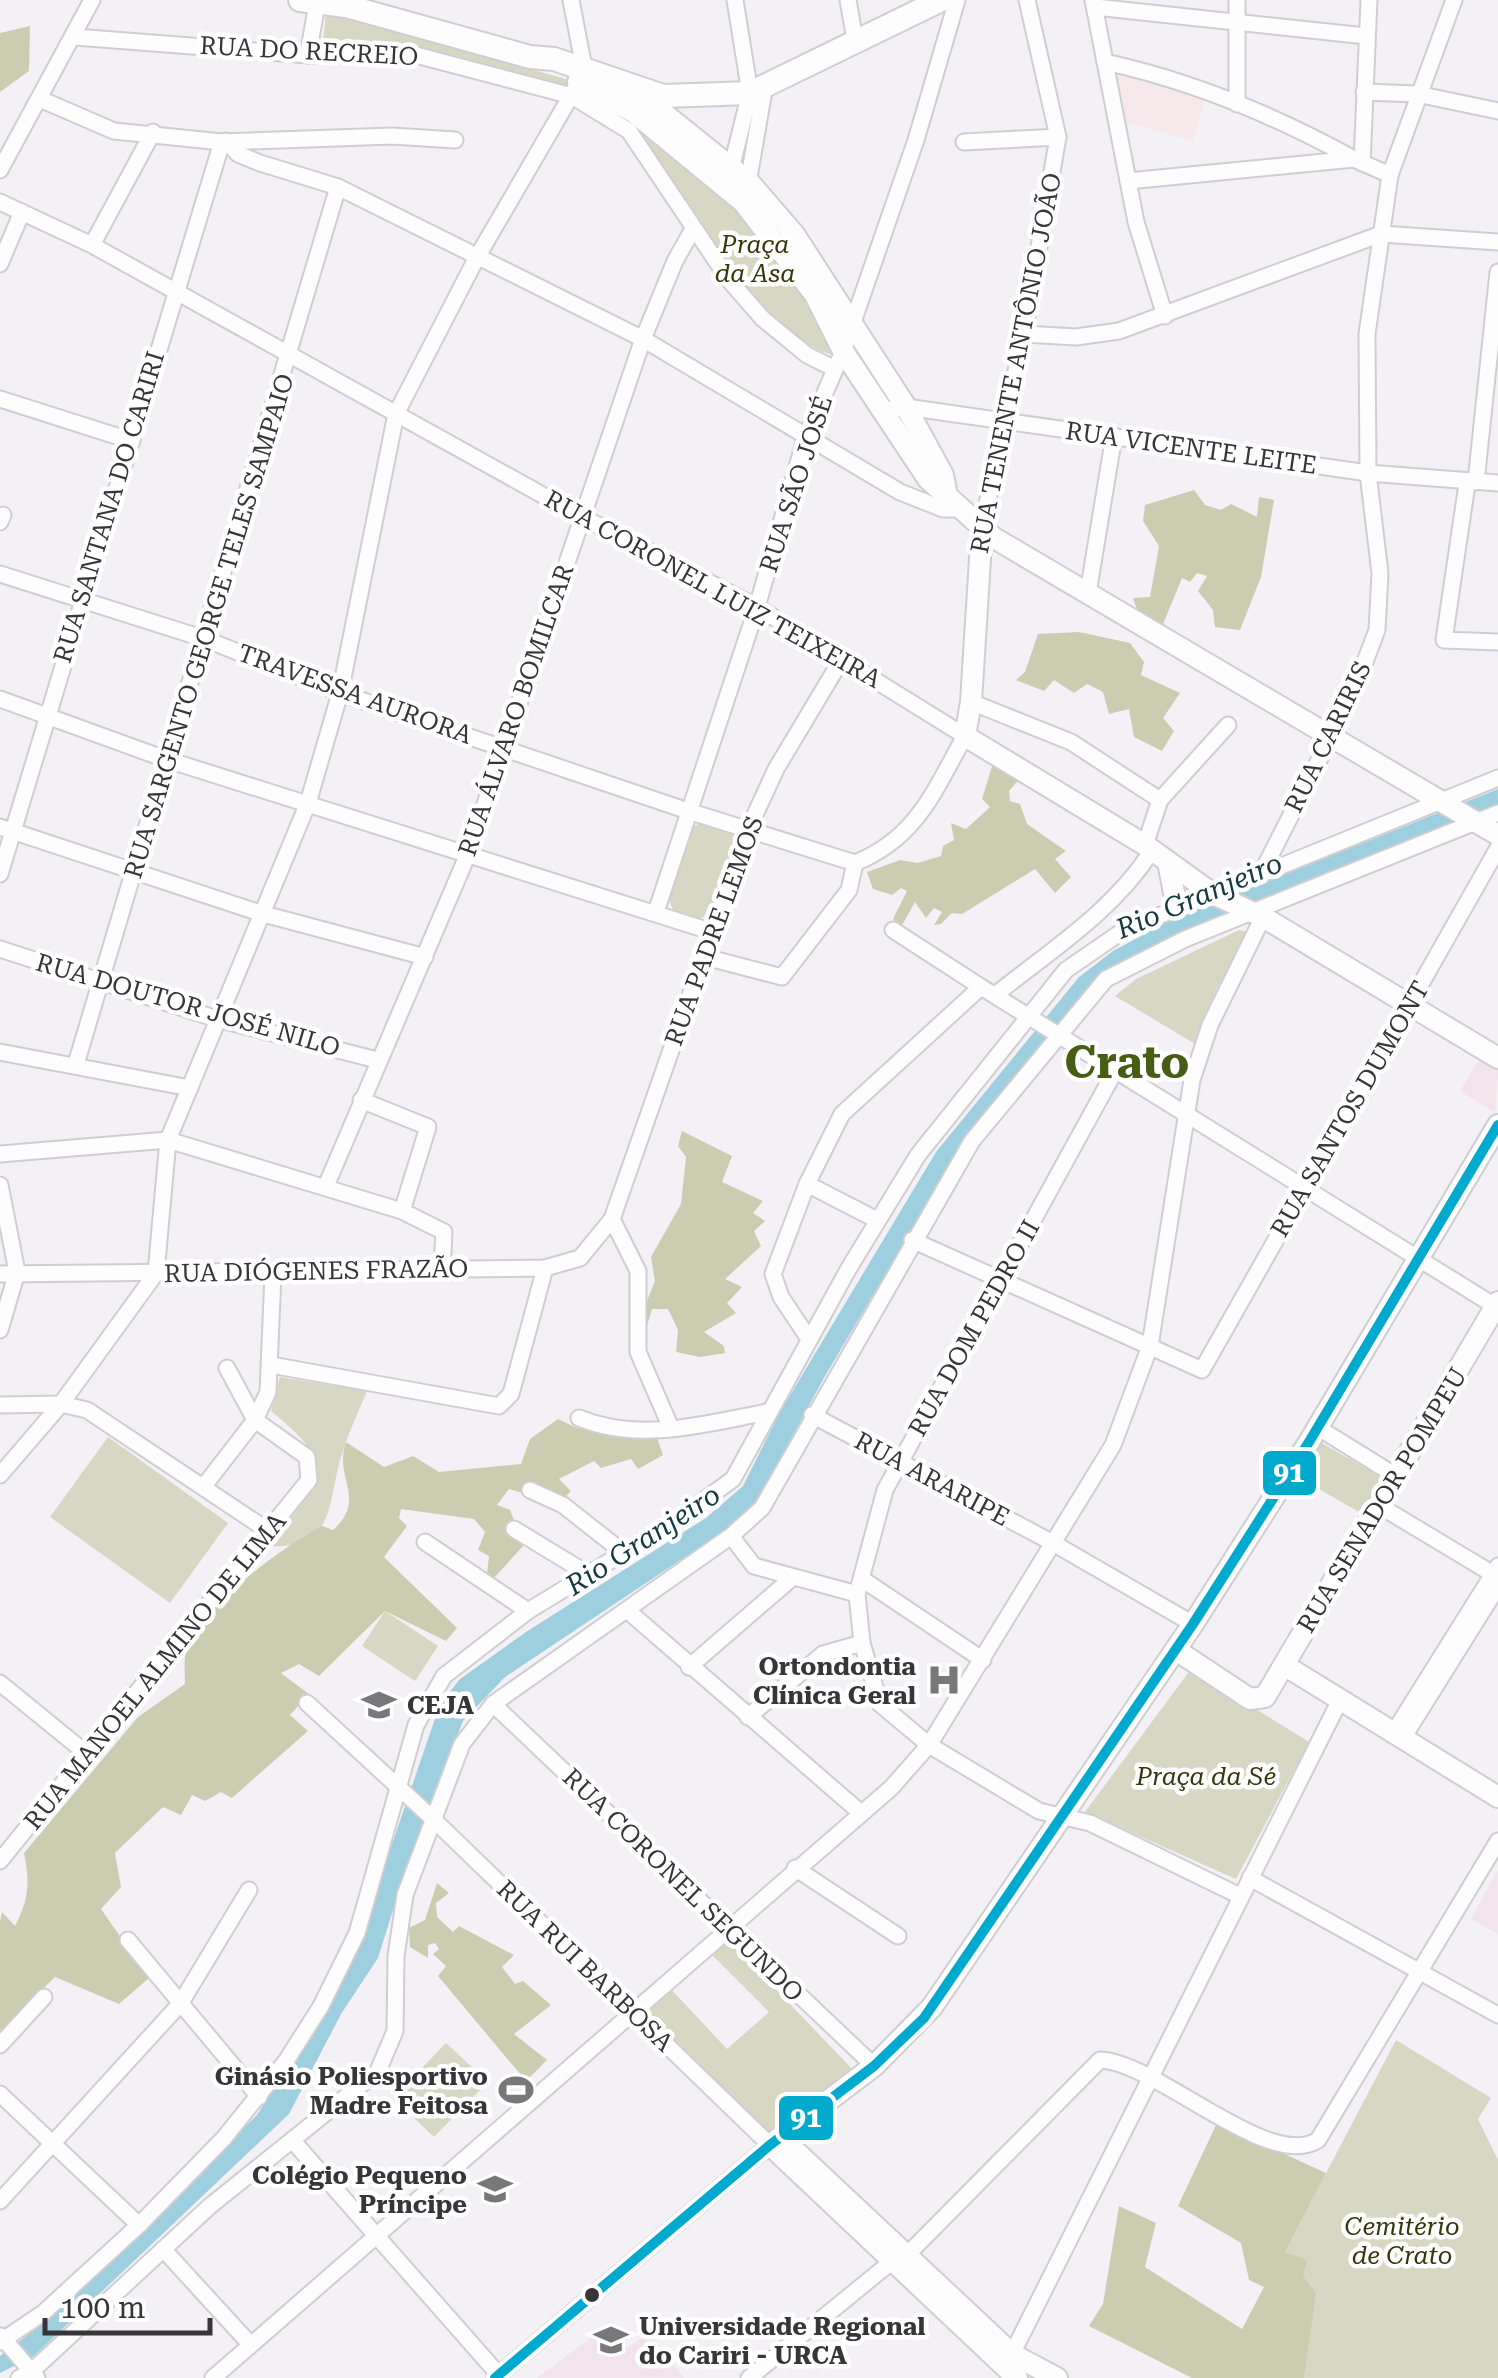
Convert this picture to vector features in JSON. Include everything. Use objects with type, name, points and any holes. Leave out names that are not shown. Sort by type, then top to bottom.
[{"type":"highway","points":[[308,2],[346,6],[530,57],[578,82],[634,100],[758,89],[941,0]]},
{"type":"main road","points":[[634,100],[729,177],[802,246],[852,326],[896,409],[943,475],[946,491],[998,542],[1498,835]]},
{"type":"main road","points":[[746,192],[815,295],[839,360],[896,409]]},
{"type":"main road","name":"RUA TENENTE ANTÔNIO JOÃO","points":[[965,736],[971,702],[982,527]]},
{"type":"main road","name":"RUA CORONEL LUIZ TEIXEIRA","points":[[965,736],[1155,853],[1213,894],[1258,914],[1498,1058]]},
{"type":"main road","points":[[1155,853],[1177,908]]},
{"type":"main road","points":[[1017,2378],[1005,2359],[777,2142],[874,2066],[924,2018],[1193,1624],[1317,1427],[1498,1125]]},
{"type":"main road","name":"RUA SENADOR POMPEU","points":[[1176,1650],[1246,1697],[1258,1701],[1265,1698],[1497,1305]]},
{"type":"main road","points":[[1284,1665],[1498,1797]]},
{"type":"main road","points":[[1005,2359],[1057,2378]]},
{"type":"street","points":[[0,170],[92,0]]},
{"type":"street","points":[[0,1475],[61,1404],[156,1273],[168,1140],[308,803],[340,693],[396,414],[476,260],[578,82],[571,0]]},
{"type":"street","points":[[735,0],[758,89],[746,192]]},
{"type":"street","points":[[848,0],[854,40]]},
{"type":"street","name":"RUA SÃO JOSÉ","points":[[656,912],[757,608],[805,439],[852,326],[916,140],[957,0]]},
{"type":"street","name":"RUA TENENTE ANTÔNIO JOÃO","points":[[982,527],[1024,334],[1058,138],[1027,0]]},
{"type":"street","points":[[1236,0],[1236,104]]},
{"type":"street","points":[[1358,161],[1370,0]]},
{"type":"street","name":"RUA CARIRIS","points":[[1260,876],[1330,738],[1377,630],[1380,573],[1368,473],[1365,356],[1390,175],[1416,94],[1454,0]]},
{"type":"street","points":[[308,2],[308,55]]},
{"type":"street","points":[[1165,316],[1136,222],[1094,4],[1366,36]]},
{"type":"street","name":"RUA DO RECREIO","points":[[74,38],[308,55],[412,54],[578,82],[628,131],[693,229],[763,319],[808,355],[839,360]]},
{"type":"street","points":[[1104,62],[1170,79],[1298,128],[1390,175]]},
{"type":"street","points":[[729,177],[758,89]]},
{"type":"street","points":[[1364,92],[1416,94],[1498,111]]},
{"type":"street","points":[[40,99],[114,131],[224,142],[392,136],[456,140]]},
{"type":"street","points":[[92,245],[153,132]]},
{"type":"street","points":[[964,142],[1058,138]]},
{"type":"street","points":[[224,142],[260,164],[338,187],[476,260],[643,340],[900,492],[943,509],[962,510]]},
{"type":"street","name":"RUA SANTANA DO CARIRI","points":[[0,874],[6,830],[224,142]]},
{"type":"street","points":[[1128,181],[1358,161]]},
{"type":"street","name":"RUA SARGENTO GEORGE TELES SAMPAIO","points":[[76,1064],[338,187]]},
{"type":"street","name":"RUA CORONEL LUIZ TEIXEIRA","points":[[0,202],[92,245],[174,294],[582,517],[757,608],[843,656],[965,736]]},
{"type":"street","points":[[0,264],[22,212]]},
{"type":"street","name":"RUA ÁLVARO BOMILCAR","points":[[326,1186],[468,854],[643,340],[667,278],[693,229]]},
{"type":"street","points":[[1024,334],[1101,334],[1165,316],[1382,234],[1498,242]]},
{"type":"street","points":[[1498,272],[1471,483],[1444,638],[1448,642],[1498,642]]},
{"type":"street","points":[[0,399],[132,441]]},
{"type":"street","name":"RUA VICENTE LEITE","points":[[896,409],[1368,473],[1498,483]]},
{"type":"street","points":[[1088,592],[1114,436]]},
{"type":"street","name":"TRAVESSA AURORA","points":[[0,574],[205,639],[340,693],[688,811],[855,863]]},
{"type":"street","name":"RUA PADRE LEMOS","points":[[612,1219],[748,830],[776,770],[843,656]]},
{"type":"street","points":[[0,699],[168,760],[713,932]]},
{"type":"street","points":[[971,702],[1072,742],[1160,800]]},
{"type":"street","points":[[809,1339],[781,1297],[773,1274],[806,1184],[852,1102],[988,991],[1128,886],[1155,853],[1160,800],[1228,725]]},
{"type":"street","name":"RUA TENENTE ANTÔNIO JOÃO","points":[[855,863],[902,837],[919,817],[965,736]]},
{"type":"street","points":[[1498,778],[1109,937],[1080,957],[948,1114],[877,1220],[733,1479],[624,1553],[528,1611],[444,1676],[416,1725],[357,1933],[321,2006],[259,2097],[139,2226],[43,2314],[4,2340],[29,2373],[162,2248],[370,2078],[385,2061],[395,2031],[400,1911],[432,1818],[469,1730],[493,1704],[732,1536],[774,1492],[812,1415],[972,1141],[1106,978],[1120,968],[1498,813]]},
{"type":"street","points":[[6,830],[260,913],[425,957]]},
{"type":"street","name":"RUA SANTOS DUMONT","points":[[1150,1346],[1202,1370],[1498,848]]},
{"type":"street","points":[[705,957],[782,977],[849,890],[855,863]]},
{"type":"street","points":[[212,2378],[630,2011],[730,1929],[794,1868],[905,1774],[929,1745],[1113,1445],[1150,1346],[1192,1080],[1210,1025],[1258,914]]},
{"type":"street","points":[[893,930],[1417,1260],[1497,1305]]},
{"type":"street","name":"RUA DOUTOR JOSÉ NILO","points":[[0,948],[217,1018],[378,1060]]},
{"type":"street","points":[[0,1052],[190,1088]]},
{"type":"street","name":"RUA DOM PEDRO II","points":[[860,1587],[886,1490],[899,1462],[1116,1071]]},
{"type":"street","points":[[361,1100],[428,1127],[402,1211]]},
{"type":"street","points":[[0,1154],[168,1140],[326,1186],[402,1211],[443,1230],[442,1269]]},
{"type":"street","points":[[806,1184],[877,1220]]},
{"type":"street","points":[[0,1185],[8,1273],[0,1330]]},
{"type":"street","points":[[612,1219],[638,1271],[638,1352],[671,1428]]},
{"type":"street","name":"RUA DIÓGENES FRAZÃO","points":[[8,1273],[273,1274],[546,1268],[580,1258],[612,1219]]},
{"type":"street","points":[[912,1240],[1001,1283],[1150,1346]]},
{"type":"street","points":[[270,1365],[486,1407],[504,1404],[512,1389],[546,1268]]},
{"type":"street","points":[[204,1486],[255,1420],[268,1392],[273,1274]]},
{"type":"street","points":[[228,1368],[255,1420]]},
{"type":"street","points":[[0,1405],[61,1404],[94,1414],[270,1532]]},
{"type":"street","points":[[579,1418],[616,1432],[671,1428],[767,1412]]},
{"type":"street","name":"RUA ARARIPE","points":[[812,1415],[1053,1543],[1193,1624]]},
{"type":"street","name":"RUA MANOEL ALMINO DE LIMA","points":[[0,1861],[309,1480],[311,1469],[303,1451],[255,1420]]},
{"type":"street","points":[[1317,1427],[1396,1476]]},
{"type":"street","points":[[530,1490],[564,1505],[624,1553]]},
{"type":"street","points":[[1378,1505],[1497,1576],[1398,1735]]},
{"type":"street","points":[[514,1528],[588,1574]]},
{"type":"street","points":[[732,1536],[754,1566],[792,1578],[860,1587],[982,1660]]},
{"type":"street","points":[[425,1542],[528,1611]]},
{"type":"street","points":[[689,1666],[792,1578]]},
{"type":"street","points":[[860,1587],[862,1643],[880,1704],[929,1745],[1039,1811],[1090,1824],[1240,1896]]},
{"type":"street","points":[[628,1611],[860,1813]]},
{"type":"street","points":[[748,1717],[823,1654],[862,1643]]},
{"type":"street","points":[[0,1683],[87,1754]]},
{"type":"street","points":[[1005,2359],[1340,1700]]},
{"type":"street","name":"RUA RUI BARBOSA","points":[[307,1703],[432,1818],[630,2011],[777,2142]]},
{"type":"street","name":"RUA CORONEL SEGUNDO","points":[[493,1704],[874,2066]]},
{"type":"street","points":[[748,2378],[898,2260],[1090,2066],[1104,2058],[1277,2144],[1304,2147],[1322,2135],[1498,1841]]},
{"type":"street","points":[[794,1868],[898,1936]]},
{"type":"street","points":[[1250,1878],[1498,2015]]},
{"type":"street","points":[[0,2201],[180,2004],[249,1890]]},
{"type":"street","points":[[128,1940],[259,2097]]},
{"type":"street","points":[[0,2044],[44,1997]]},
{"type":"street","points":[[0,2094],[139,2226]]},
{"type":"street","points":[[292,2140],[497,2376],[777,2142]]},
{"type":"street","points":[[162,2248],[250,2344]]},
{"type":"shaded area","points":[[1114,70],[1205,99],[1193,141],[1127,123]]},
{"type":"shaded area","points":[[1480,1058],[1498,1069],[1495,1113],[1460,1091]]},
{"type":"shaded area","points":[[1498,1870],[1498,1934],[1471,1919]]},
{"type":"shaded area","points":[[600,2331],[619,2352],[649,2334],[684,2378],[537,2378]]},
{"type":"green space","points":[[326,11],[569,80],[565,86],[457,56],[323,42]]},
{"type":"green space","points":[[30,26],[29,71],[0,92],[0,33]]},
{"type":"green space","name":"Praça da Asa","points":[[591,92],[731,192],[837,340],[833,355],[810,345],[768,312],[731,269],[674,190]]},
{"type":"green space","points":[[1194,490],[1205,505],[1221,510],[1231,504],[1257,517],[1259,497],[1274,500],[1261,577],[1240,630],[1215,627],[1213,610],[1198,591],[1207,576],[1197,573],[1190,582],[1182,578],[1161,629],[1138,613],[1133,598],[1150,597],[1159,546],[1143,521],[1145,505]]},
{"type":"green space","points":[[1079,632],[1130,643],[1144,662],[1141,675],[1180,693],[1163,718],[1174,731],[1162,751],[1134,737],[1129,709],[1109,714],[1103,692],[1087,684],[1074,693],[1054,680],[1044,691],[1016,680],[1025,672],[1038,634]]},
{"type":"green space","points":[[994,760],[1021,777],[1009,791],[1010,801],[1020,804],[1027,824],[1066,851],[1055,859],[1071,877],[1055,893],[1035,869],[962,914],[952,913],[941,924],[934,925],[942,912],[934,908],[926,918],[915,902],[901,927],[893,919],[907,891],[901,888],[892,895],[873,889],[867,872],[900,860],[918,863],[941,856],[943,846],[954,840],[951,823],[966,829],[990,807],[982,799]]},
{"type":"green space","points":[[702,823],[734,834],[737,842],[710,914],[699,919],[673,910],[669,900],[694,826]]},
{"type":"green space","points":[[1239,930],[1251,932],[1217,988],[1195,1044],[1115,996],[1136,979]]},
{"type":"green space","points":[[682,1131],[732,1156],[722,1182],[763,1201],[753,1213],[765,1221],[754,1231],[761,1246],[725,1279],[742,1287],[727,1303],[736,1313],[704,1332],[724,1346],[725,1353],[700,1357],[676,1352],[678,1330],[668,1309],[652,1309],[645,1332],[638,1323],[655,1281],[651,1257],[681,1204],[686,1157],[678,1146]]},
{"type":"green space","points":[[280,1377],[367,1391],[344,1448],[325,1521],[306,1540],[268,1546],[301,1506],[317,1477],[309,1449],[271,1411]]},
{"type":"green space","points":[[558,1419],[577,1428],[656,1435],[663,1455],[638,1469],[631,1459],[601,1468],[594,1461],[559,1479],[571,1491],[558,1504],[509,1489],[497,1505],[510,1510],[524,1545],[494,1578],[487,1574],[489,1556],[478,1550],[485,1532],[474,1519],[401,1509],[399,1518],[407,1526],[384,1557],[457,1628],[446,1641],[385,1611],[319,1676],[299,1664],[281,1673],[309,1694],[290,1715],[308,1731],[232,1798],[221,1792],[205,1801],[192,1795],[181,1815],[163,1807],[115,1853],[121,1887],[101,1909],[149,1978],[119,2004],[55,1977],[0,2031],[0,1922],[2,1912],[15,1926],[26,1899],[24,1853],[138,1717],[185,1684],[186,1649],[229,1593],[286,1548],[322,1526],[333,1530],[343,1519],[349,1498],[343,1466],[346,1442],[384,1467],[413,1456],[439,1472],[521,1464],[530,1439]]},
{"type":"green space","points":[[108,1437],[228,1523],[170,1603],[50,1517]]},
{"type":"green space","points":[[1318,1441],[1387,1480],[1366,1516],[1298,1477]]},
{"type":"green space","points":[[385,1611],[438,1646],[415,1681],[362,1646]]},
{"type":"green space","name":"Praça da Sé","points":[[1191,1669],[1309,1742],[1236,1879],[1085,1812]]},
{"type":"green space","points":[[437,1883],[449,1893],[436,1903],[437,1917],[453,1932],[459,1926],[514,1955],[502,1967],[515,1984],[523,1981],[551,2005],[514,2034],[547,2060],[526,2081],[438,1976],[446,1966],[433,1954],[439,1949],[435,1943],[428,1945],[428,1958],[410,1947],[409,1928],[425,1920]]},
{"type":"green space","points":[[727,1938],[854,2071],[771,2140],[640,2014],[669,1987],[727,2049],[769,2012],[710,1953]]},
{"type":"green space","name":"Cemitério de Crato","points":[[1396,2040],[1491,2098],[1478,2119],[1498,2160],[1498,2378],[1304,2378],[1306,2350],[1284,2253]]},
{"type":"green space","points":[[446,2043],[488,2082],[434,2137],[393,2098]]},
{"type":"green space","points":[[1217,2123],[1326,2173],[1285,2252],[1307,2260],[1303,2276],[1316,2293],[1304,2378],[1192,2378],[1089,2326],[1103,2304],[1119,2206],[1156,2223],[1145,2267],[1242,2329],[1264,2287],[1249,2280],[1241,2243],[1178,2206]]},
{"type":"water","points":[[1498,789],[1498,805],[1488,810],[1154,945],[1089,986],[952,1162],[825,1376],[751,1513],[505,1677],[463,1721],[410,1856],[378,1958],[341,2014],[289,2114],[34,2356],[0,2373],[0,2356],[42,2324],[257,2115],[351,1964],[440,1704],[460,1679],[526,1632],[706,1518],[743,1486],[780,1412],[936,1152],[1079,977],[1113,951],[1173,919]]},
{"type":"transit line","name":"91","points":[[495,2378],[770,2145],[874,2066],[924,2018],[1193,1624],[1309,1442],[1498,1125]]},
{"type":"place","name":"Ortondontia Clínica Geral","points":[[944,1680]]},
{"type":"place","name":"CEJA","points":[[379,1705]]},
{"type":"place","name":"Ginásio Poliesportivo Madre Feitosa","points":[[516,2090]]},
{"type":"place","name":"Colégio Pequeno Príncipe","points":[[495,2189]]},
{"type":"place","name":"Universidade Regional do Cariri - URCA","points":[[611,2340]]},
{"type":"district","name":"Crato","points":[[1127,1062]]},
{"type":"water label","name":"Rio Granjeiro","points":[[1199,896]]},
{"type":"water label","name":"Rio Granjeiro","points":[[643,1540]]}]
